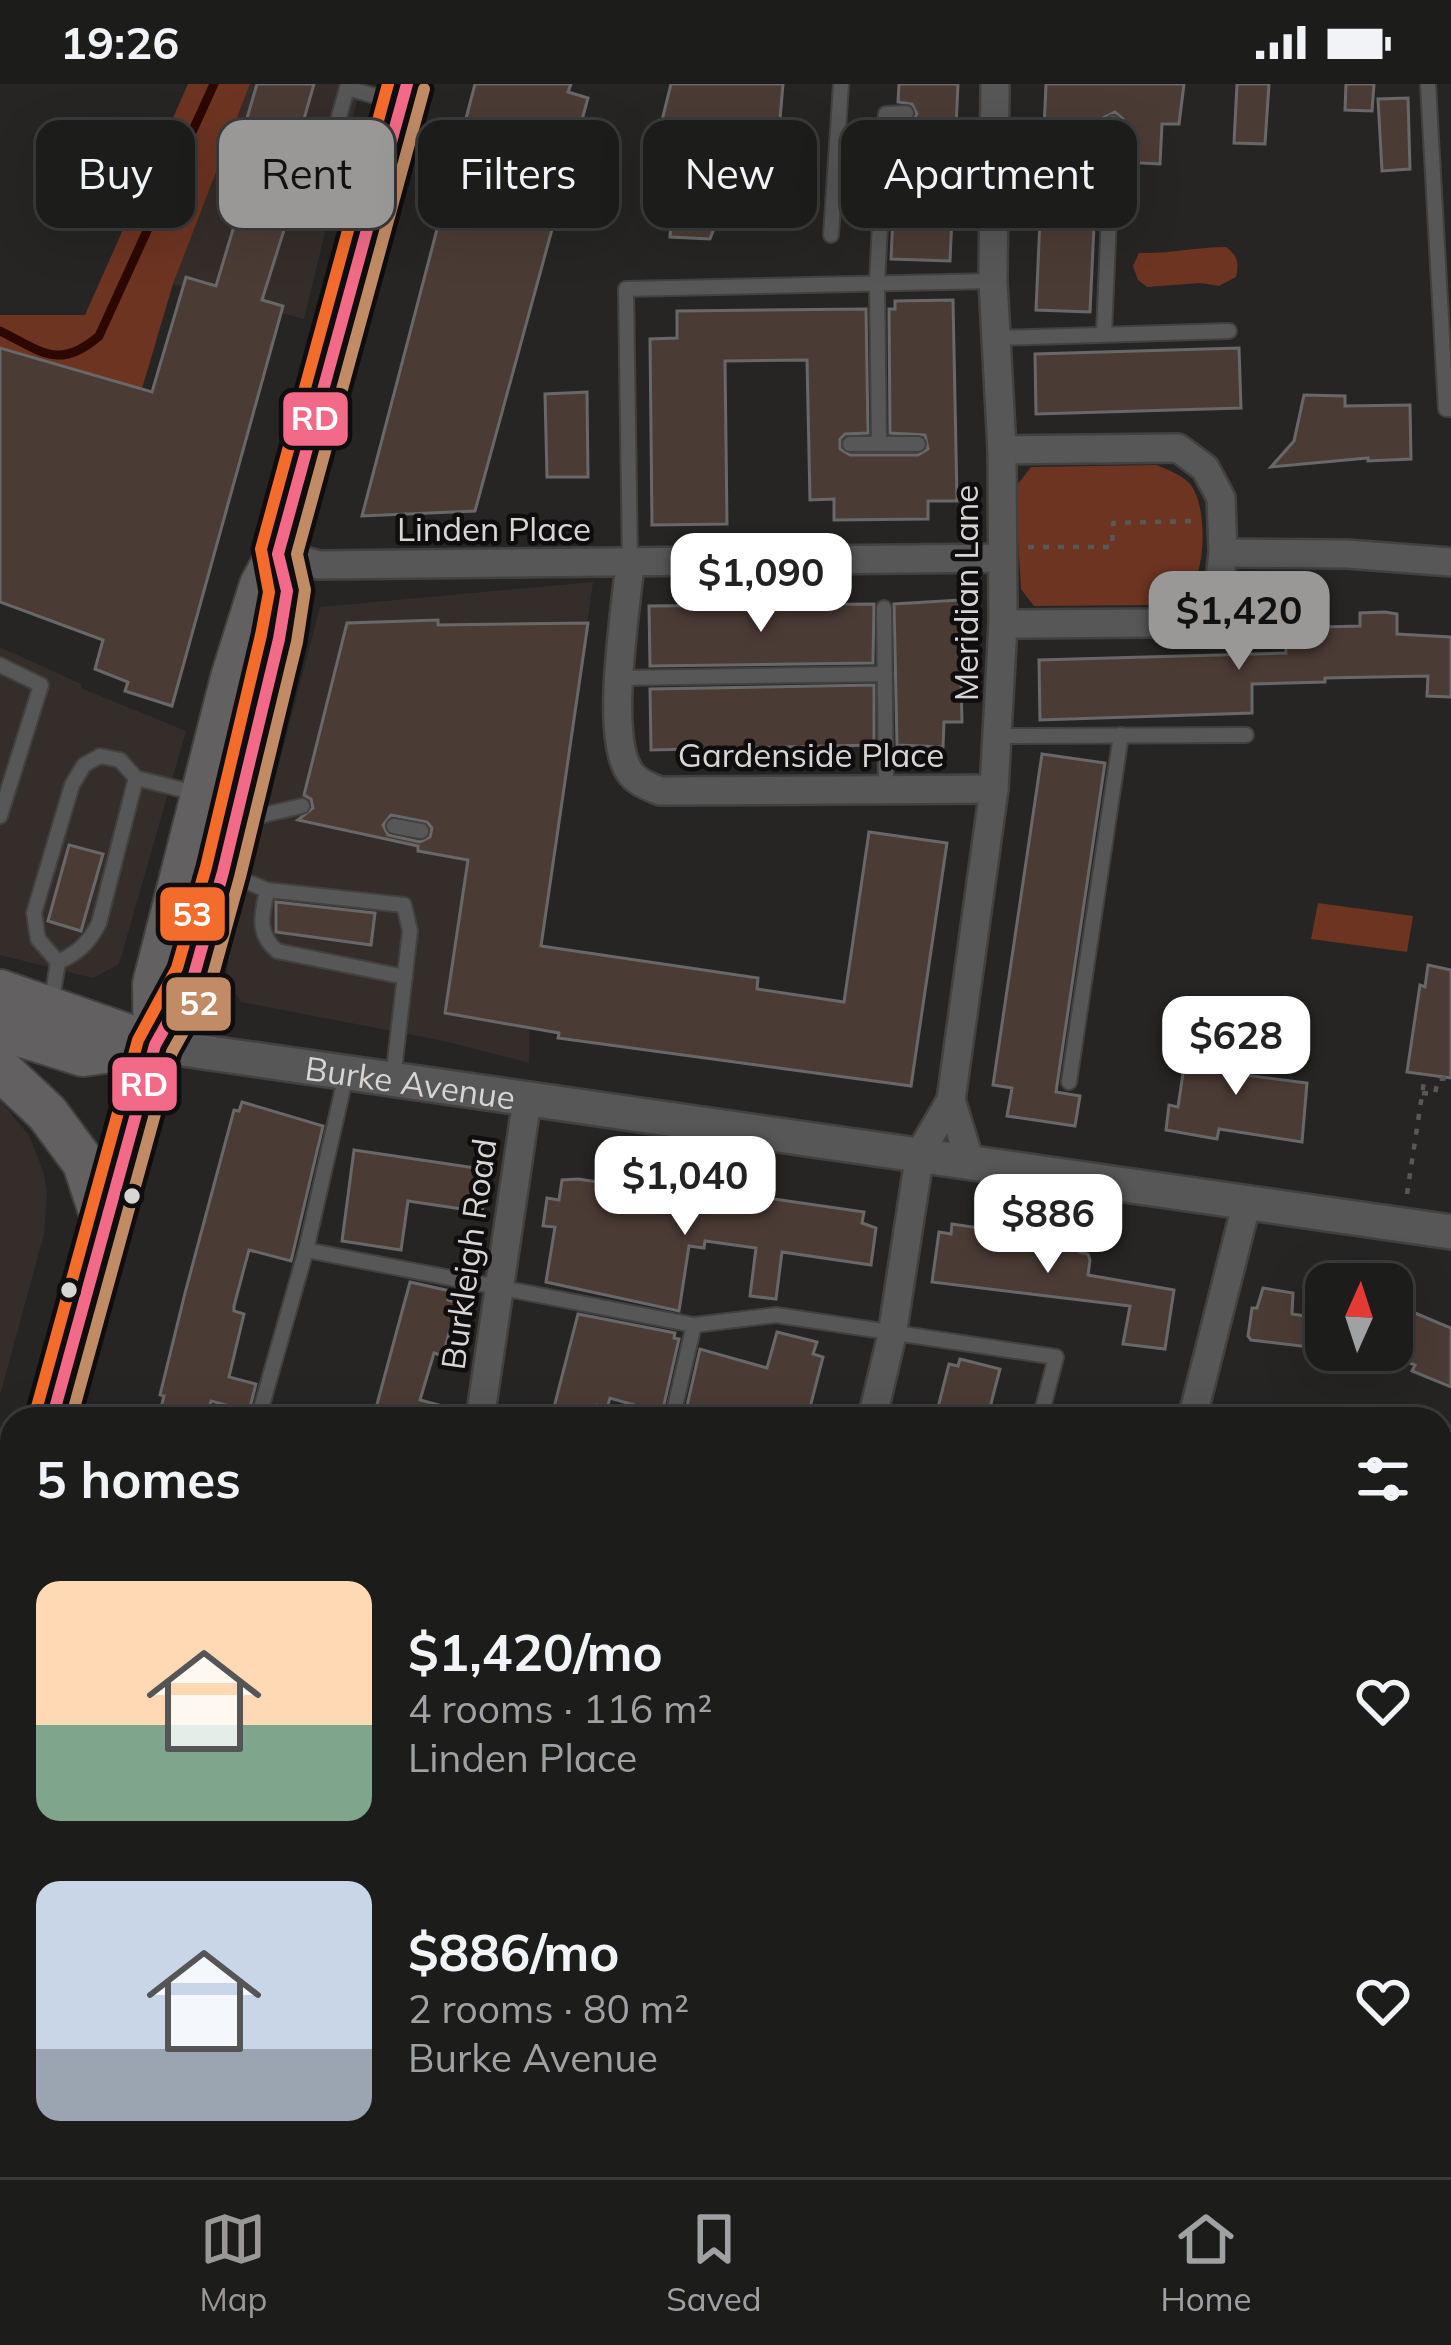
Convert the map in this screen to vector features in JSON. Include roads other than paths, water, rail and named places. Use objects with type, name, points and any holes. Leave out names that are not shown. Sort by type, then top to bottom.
[{"type":"main road","points":[[394,133],[405,93]]},
{"type":"main road","points":[[154,1045],[154,984],[202,794],[261,585],[278,554],[368,228]]},
{"type":"main road","points":[[55,1407],[154,1045],[194,975],[224,872],[282,623],[287,591],[278,554]]},
{"type":"main road","name":"Burke Avenue","points":[[0,991],[154,1045]]},
{"type":"main road","name":"Burke Avenue","points":[[0,1030],[83,1054],[154,1045]]},
{"type":"main road","points":[[0,1069],[47,1113],[84,1163],[105,1227]]},
{"type":"street","name":"Meridian Lane","points":[[920,1153],[951,1100],[994,789],[1003,624],[1014,553],[1002,450],[993,281],[995,84]]},
{"type":"street","points":[[1002,450],[1178,448],[1205,468],[1221,498],[1223,553],[1219,586],[1199,612],[1156,622],[1003,624]]},
{"type":"street","name":"Linden Place","points":[[278,554],[319,565],[1014,553]]},
{"type":"street","points":[[1223,553],[1347,554],[1451,562]]},
{"type":"street","name":"Gardenside Place","points":[[630,563],[620,678],[621,751],[627,768],[647,786],[660,791],[994,789]]},
{"type":"street","name":"Burke Avenue","points":[[154,1045],[1451,1232]]},
{"type":"street","name":"Burkleigh Road","points":[[482,1407],[527,1100]]},
{"type":"street","name":"Meridian Lane","points":[[951,1100],[970,1162]]},
{"type":"street","points":[[875,1407],[892,1335],[920,1153]]},
{"type":"street","points":[[1195,1407],[1247,1202]]},
{"type":"lane","points":[[831,235],[841,84]]},
{"type":"lane","points":[[1428,84],[1446,409],[1451,409]]},
{"type":"lane","points":[[338,120],[347,88],[405,93]]},
{"type":"lane","points":[[879,444],[877,282],[886,114],[907,113]]},
{"type":"lane","points":[[1104,333],[1108,228]]},
{"type":"lane","points":[[630,563],[626,290],[993,281]]},
{"type":"lane","points":[[996,338],[1229,331]]},
{"type":"lane","points":[[850,444],[917,444]]},
{"type":"lane","points":[[884,608],[886,790]]},
{"type":"lane","points":[[0,665],[41,685],[0,816]]},
{"type":"lane","points":[[620,678],[885,674]]},
{"type":"lane","points":[[1069,1082],[1121,735]]},
{"type":"lane","points":[[999,736],[1246,735]]},
{"type":"lane","points":[[58,962],[38,939],[34,913],[72,785],[84,765],[100,756],[120,760],[136,778],[202,794]]},
{"type":"lane","points":[[58,962],[91,940],[99,923],[136,778]]},
{"type":"lane","points":[[235,822],[302,806]]},
{"type":"lane","points":[[394,826],[421,831]]},
{"type":"lane","points":[[224,872],[267,890],[404,905],[410,931],[393,1078]]},
{"type":"lane","points":[[267,890],[261,924],[265,941],[277,951],[405,977]]},
{"type":"lane","points":[[50,1010],[58,962]]},
{"type":"lane","points":[[261,1407],[306,1250],[346,1072]]},
{"type":"lane","points":[[306,1250],[694,1325],[776,1315],[1056,1357],[1043,1407]]},
{"type":"lane","points":[[674,1407],[694,1325]]},
{"type":"waterway","points":[[0,331],[39,351],[61,355],[99,336],[214,84]]}]
